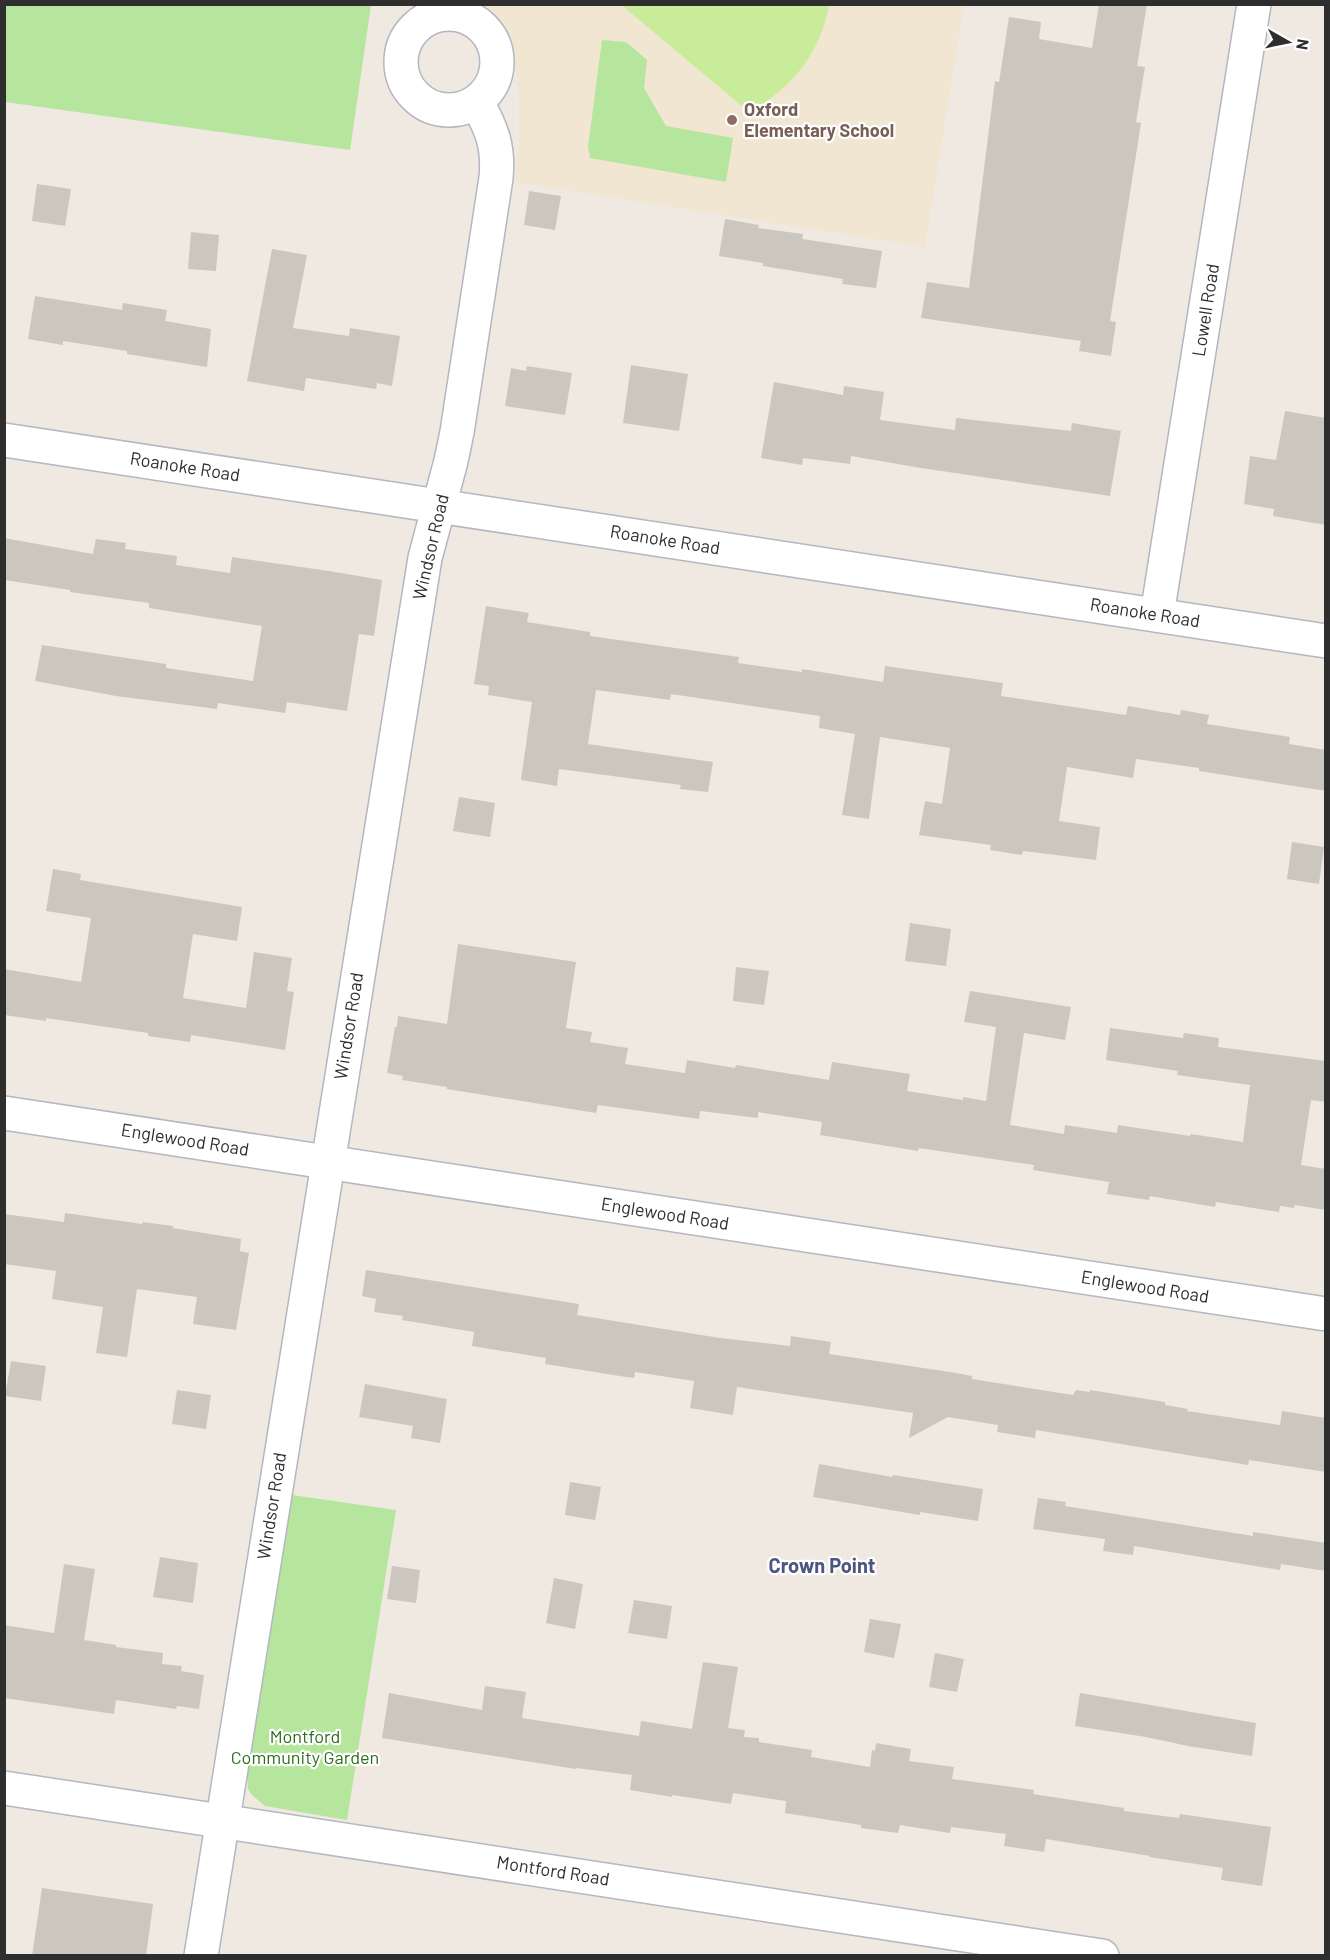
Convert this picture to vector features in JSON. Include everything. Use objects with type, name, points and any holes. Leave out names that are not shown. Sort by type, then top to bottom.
[{"type":"street","name":"Lowell Road","points":[[1157,615],[1254,4]]},
{"type":"street","name":"Windsor Road","points":[[201,1956],[425,558],[457,432],[496,178],[494,136],[477,102]]},
{"type":"street","name":"Roanoke Road","points":[[4,440],[1326,641]]},
{"type":"street","name":"Englewood Road","points":[[4,1113],[1326,1314]]},
{"type":"street","name":"Montford Road","points":[[4,1788],[1102,1956]]},
{"type":"shaded area","name":"Oxford Elementary School","points":[[471,5],[964,5],[925,247],[515,182],[519,146],[519,94],[513,55],[505,31],[493,18]]},
{"type":"green space","points":[[5,4],[371,5],[350,150],[5,102]]},
{"type":"green space","points":[[624,4],[829,5],[819,39],[802,68],[778,92],[749,112],[625,8]]},
{"type":"green space","points":[[602,40],[626,42],[647,60],[644,88],[666,126],[733,138],[726,182],[590,158],[588,147]]},
{"type":"green space","name":"Montford Community Garden","points":[[292,1495],[396,1510],[347,1820],[265,1806],[248,1789],[247,1770]]},
{"type":"building","points":[[1099,4],[1147,4],[1137,66],[1145,67],[1136,122],[1141,123],[1110,321],[1116,322],[1111,356],[1079,351],[1081,341],[921,318],[927,282],[969,288],[995,81],[999,82],[1009,17],[1041,22],[1039,39],[1092,48]]},
{"type":"building","points":[[37,184],[71,189],[65,226],[32,221]]},
{"type":"building","points":[[529,191],[561,196],[555,230],[524,225]]},
{"type":"building","points":[[725,219],[759,225],[758,228],[803,234],[802,239],[882,251],[876,288],[842,284],[843,279],[763,266],[763,263],[719,256]]},
{"type":"building","points":[[191,232],[219,235],[216,271],[188,269]]},
{"type":"building","points":[[272,249],[307,255],[293,328],[349,336],[350,328],[400,336],[392,386],[377,383],[376,389],[306,378],[304,391],[247,381]]},
{"type":"building","points":[[35,296],[122,310],[123,303],[167,310],[165,321],[211,329],[207,367],[127,354],[127,351],[63,341],[63,345],[28,339]]},
{"type":"building","points":[[631,365],[688,374],[679,431],[623,423]]},
{"type":"building","points":[[527,366],[572,373],[565,415],[505,406],[511,368],[526,371]]},
{"type":"building","points":[[774,382],[843,395],[844,386],[884,392],[880,420],[955,430],[956,418],[1071,431],[1072,423],[1121,431],[1110,496],[851,456],[850,464],[803,458],[802,465],[761,458]]},
{"type":"building","points":[[1285,411],[1326,418],[1326,525],[1273,516],[1274,509],[1244,504],[1250,456],[1276,460]]},
{"type":"building","points":[[4,538],[93,554],[96,539],[126,543],[125,549],[177,556],[176,565],[230,573],[232,557],[382,580],[374,636],[359,634],[347,711],[287,702],[285,713],[218,703],[217,709],[116,696],[35,681],[42,645],[166,664],[166,668],[253,681],[262,626],[149,608],[149,603],[4,580]]},
{"type":"building","points":[[486,606],[529,613],[527,622],[590,632],[590,636],[739,657],[738,663],[802,672],[802,669],[883,682],[885,666],[1003,683],[1001,696],[1126,715],[1128,706],[1180,715],[1181,710],[1209,715],[1207,724],[1290,737],[1289,744],[1326,750],[1326,791],[1136,759],[1133,778],[1067,767],[1059,821],[1100,827],[1096,860],[1023,851],[1022,855],[990,850],[991,845],[919,835],[925,801],[942,804],[950,748],[880,737],[869,819],[842,815],[855,734],[819,728],[820,716],[671,694],[670,700],[596,690],[588,744],[713,762],[708,792],[680,789],[681,785],[559,769],[557,786],[521,780],[532,702],[488,695],[489,686],[474,684]]},
{"type":"building","points":[[459,797],[495,803],[490,837],[453,831]]},
{"type":"building","points":[[1292,842],[1324,847],[1319,884],[1287,879]]},
{"type":"building","points":[[53,869],[81,874],[80,880],[242,907],[237,941],[193,934],[183,998],[246,1008],[254,952],[292,958],[287,991],[294,992],[285,1050],[191,1035],[190,1042],[148,1036],[148,1033],[46,1018],[46,1021],[4,1015],[4,969],[81,982],[91,918],[46,911]]},
{"type":"building","points":[[910,923],[951,929],[946,966],[905,961]]},
{"type":"building","points":[[458,944],[576,962],[566,1028],[592,1032],[590,1042],[628,1048],[625,1064],[685,1073],[687,1060],[735,1068],[736,1065],[829,1080],[832,1062],[910,1074],[907,1091],[963,1100],[963,1097],[986,1101],[996,1027],[964,1022],[970,991],[1071,1007],[1065,1040],[1024,1033],[1010,1125],[1064,1134],[1065,1125],[1117,1133],[1118,1125],[1243,1142],[1250,1085],[1177,1075],[1178,1071],[1106,1060],[1110,1028],[1183,1038],[1184,1033],[1219,1038],[1218,1047],[1326,1061],[1326,1102],[1311,1100],[1301,1165],[1326,1169],[1326,1210],[1295,1205],[1294,1208],[1280,1206],[1279,1212],[1216,1202],[1215,1207],[1150,1196],[1149,1200],[1107,1194],[1109,1182],[1033,1170],[1034,1165],[919,1148],[918,1151],[820,1135],[822,1122],[758,1112],[758,1118],[700,1111],[699,1119],[598,1105],[596,1113],[447,1089],[447,1087],[402,1080],[403,1076],[387,1073],[398,1016],[447,1024]]},
{"type":"building","points":[[736,967],[769,971],[764,1005],[733,1001]]},
{"type":"building","points":[[65,1213],[173,1226],[173,1228],[241,1239],[240,1251],[249,1253],[236,1330],[193,1324],[197,1297],[137,1289],[127,1357],[96,1353],[103,1307],[52,1299],[56,1271],[4,1264],[4,1214],[64,1222]]},
{"type":"building","points":[[366,1270],[579,1304],[577,1315],[720,1338],[790,1346],[791,1336],[831,1342],[829,1354],[950,1372],[972,1376],[972,1379],[1073,1395],[1076,1390],[1090,1392],[1090,1390],[1165,1402],[1165,1405],[1188,1409],[1187,1411],[1280,1425],[1282,1411],[1326,1418],[1326,1472],[1249,1460],[1248,1465],[1036,1430],[1035,1438],[997,1432],[998,1425],[948,1417],[909,1438],[913,1413],[737,1387],[733,1415],[690,1408],[694,1381],[635,1372],[634,1378],[545,1364],[546,1358],[472,1346],[474,1332],[402,1320],[403,1316],[374,1312],[376,1299],[362,1296]]},
{"type":"building","points":[[11,1361],[46,1366],[41,1401],[5,1396]]},
{"type":"building","points":[[365,1384],[447,1399],[440,1443],[411,1438],[413,1426],[359,1417]]},
{"type":"building","points":[[177,1390],[211,1395],[206,1429],[172,1424]]},
{"type":"building","points":[[819,1464],[892,1477],[893,1475],[983,1489],[978,1521],[920,1512],[920,1515],[813,1497]]},
{"type":"building","points":[[570,1482],[601,1487],[595,1520],[565,1515]]},
{"type":"building","points":[[1038,1498],[1066,1502],[1065,1506],[1253,1536],[1253,1532],[1326,1543],[1326,1571],[1281,1564],[1280,1570],[1134,1546],[1133,1555],[1103,1551],[1105,1539],[1033,1529]]},
{"type":"building","points":[[160,1557],[198,1563],[193,1603],[153,1597]]},
{"type":"building","points":[[64,1564],[95,1569],[84,1640],[163,1653],[162,1664],[182,1666],[181,1671],[204,1675],[199,1709],[177,1706],[176,1709],[116,1700],[114,1714],[4,1698],[4,1625],[54,1633]]},
{"type":"building","points":[[392,1566],[420,1570],[416,1603],[387,1599]]},
{"type":"building","points":[[554,1578],[583,1584],[575,1629],[546,1623]]},
{"type":"building","points":[[634,1600],[672,1606],[667,1639],[628,1633]]},
{"type":"building","points":[[870,1619],[901,1624],[894,1658],[864,1652]]},
{"type":"building","points":[[935,1653],[964,1659],[957,1692],[929,1687]]},
{"type":"building","points":[[703,1662],[738,1667],[728,1728],[745,1730],[744,1737],[759,1738],[759,1742],[812,1750],[811,1757],[870,1767],[872,1750],[875,1751],[876,1743],[911,1749],[909,1761],[954,1767],[952,1779],[1034,1790],[1033,1794],[1124,1808],[1124,1811],[1179,1818],[1180,1814],[1271,1827],[1262,1886],[1221,1880],[1223,1868],[1046,1839],[1044,1852],[1004,1846],[1006,1834],[951,1827],[950,1833],[900,1825],[898,1833],[861,1828],[861,1825],[785,1813],[786,1801],[733,1793],[731,1804],[672,1795],[672,1797],[630,1790],[632,1775],[576,1769],[382,1738],[389,1693],[482,1710],[485,1686],[526,1692],[522,1718],[639,1736],[641,1721],[692,1729]]},
{"type":"building","points":[[1080,1693],[1256,1723],[1252,1756],[1075,1726]]},
{"type":"building","points":[[42,1888],[153,1904],[146,1956],[32,1956]]},
{"type":"place","name":"Oxford Elementary School","points":[[732,120]]},
{"type":"district","name":"Crown Point","points":[[822,1566]]}]
